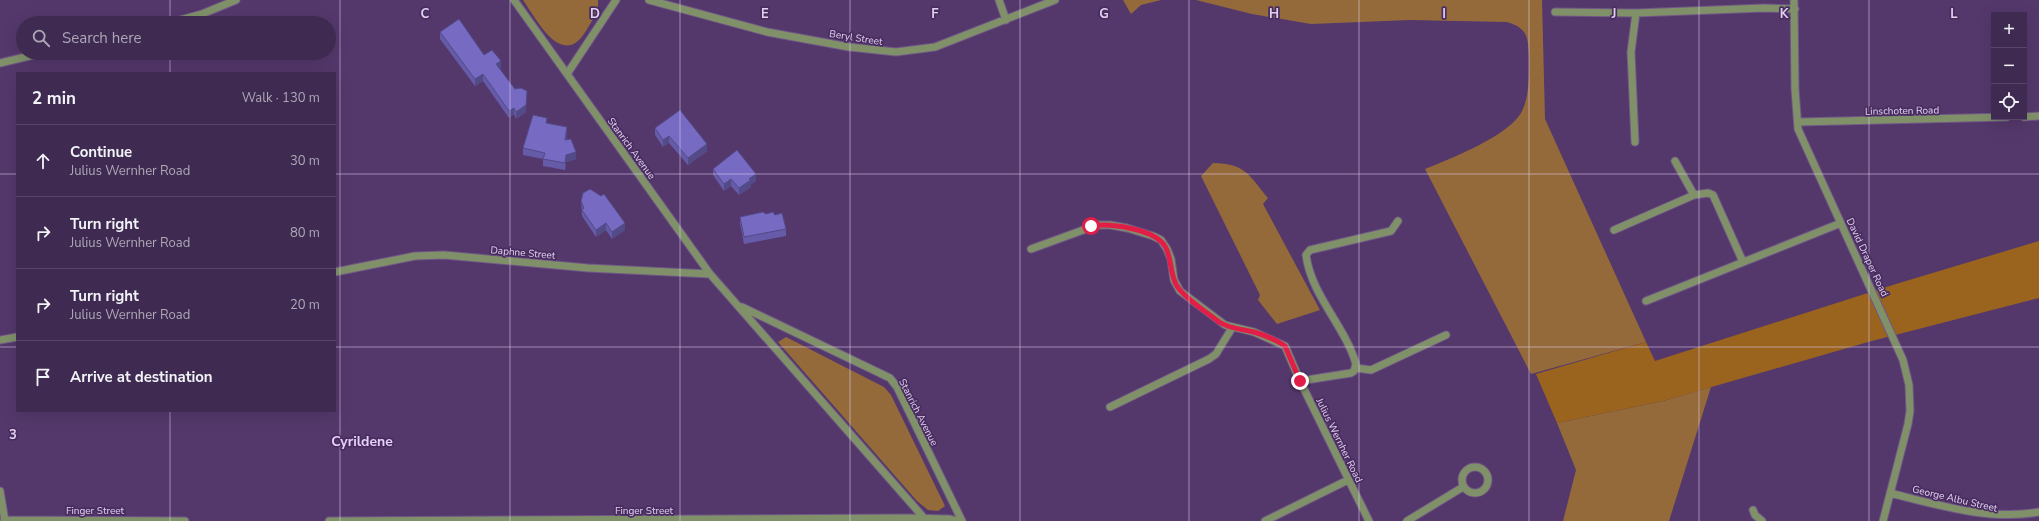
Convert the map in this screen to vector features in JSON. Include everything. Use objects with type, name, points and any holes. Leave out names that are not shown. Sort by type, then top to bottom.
[{"type":"street","points":[[194,16],[236,0]]},
{"type":"street","name":"Stanrich Avenue","points":[[514,0],[710,274],[924,518]]},
{"type":"street","points":[[567,74],[616,0]]},
{"type":"street","name":"Beryl Street","points":[[649,0],[767,32],[862,49],[896,52],[935,47],[1055,0]]},
{"type":"street","points":[[999,0],[1006,20]]},
{"type":"street","name":"David Draper Road","points":[[1794,0],[1798,122],[1801,137],[1890,327],[1908,372],[1910,411],[1883,521]]},
{"type":"street","points":[[1555,12],[1636,13],[1764,8],[1794,9]]},
{"type":"street","points":[[1636,13],[1631,52],[1636,142]]},
{"type":"street","points":[[0,63],[16,59]]},
{"type":"street","points":[[2027,117],[2039,116]]},
{"type":"street","name":"Linschoten Road","points":[[1798,122],[1991,117]]},
{"type":"street","points":[[1675,161],[1694,195]]},
{"type":"street","points":[[1614,230],[1694,195],[1708,193],[1712,195],[1744,262]]},
{"type":"street","points":[[1356,368],[1355,361],[1314,279],[1306,254],[1310,250],[1391,232],[1398,221]]},
{"type":"street","points":[[1646,301],[1841,223]]},
{"type":"street","name":"Julius Wernher Road","points":[[1031,249],[1097,225],[1110,225],[1127,228],[1161,240],[1171,259],[1174,280],[1180,291],[1218,321],[1232,328],[1254,332],[1285,346],[1300,381],[1369,521]]},
{"type":"street","name":"Daphne Street","points":[[336,272],[415,256],[444,255],[588,268],[710,274]]},
{"type":"street","name":"Stanrich Avenue","points":[[738,306],[890,378],[897,387],[962,521]]},
{"type":"street","points":[[1110,407],[1209,359],[1216,354],[1232,328]]},
{"type":"street","points":[[1300,381],[1351,372],[1356,368],[1370,370],[1446,335]]},
{"type":"street","points":[[0,340],[16,337]]},
{"type":"street","points":[[1265,521],[1348,480]]},
{"type":"street","points":[[1407,521],[1463,487]]},
{"type":"street","points":[[0,491],[4,520]]},
{"type":"street","name":"George Albu Street","points":[[1890,493],[1969,513],[1998,518],[2013,518],[2039,512]]},
{"type":"street","points":[[1753,510],[1755,515],[1762,521]]},
{"type":"street","name":"Finger Street","points":[[330,521],[906,520],[924,518],[957,521]]},
{"type":"street","name":"Finger Street","points":[[4,520],[185,521]]},
{"type":"shaded area","points":[[523,0],[598,0],[598,5],[595,16],[586,31],[577,42],[568,45],[559,44],[551,38],[535,19]]},
{"type":"shaded area","points":[[1123,0],[1161,0],[1141,5],[1131,14]]},
{"type":"shaded area","points":[[1196,0],[1542,0],[1545,119],[1646,342],[1531,374],[1425,169],[1463,153],[1492,138],[1514,122],[1521,113],[1526,100],[1529,77],[1529,56],[1527,38],[1519,27],[1507,22],[1410,20],[1311,24],[1252,14]]},
{"type":"shaded area","points":[[1213,163],[1240,168],[1251,177],[1268,198],[1263,204],[1320,310],[1277,324],[1258,300],[1260,295],[1201,176]]},
{"type":"shaded area","points":[[2039,241],[2039,298],[1868,342],[1663,401],[1557,423],[1536,374],[1646,342],[1655,361],[1896,284]]},
{"type":"shaded area","points":[[786,337],[884,387],[891,395],[945,506],[938,511],[928,510],[917,501],[778,342]]},
{"type":"shaded area","points":[[1711,387],[1669,521],[1563,521],[1576,470],[1557,423],[1663,401]]},
{"type":"building","points":[[459,19],[484,55],[492,50],[501,61],[496,64],[515,89],[521,88],[527,91],[526,105],[516,112],[514,108],[509,111],[483,74],[475,79],[440,32]]},
{"type":"building","points":[[680,110],[707,144],[688,158],[669,136],[663,140],[655,128]]},
{"type":"building","points":[[533,115],[547,118],[546,123],[567,127],[565,140],[571,139],[576,152],[566,155],[565,163],[543,159],[545,153],[523,148]]},
{"type":"building","points":[[737,150],[756,174],[749,179],[751,180],[739,188],[731,179],[724,184],[713,169]]},
{"type":"building","points":[[590,189],[601,196],[604,194],[625,223],[612,232],[606,223],[596,230],[582,210],[584,208],[581,201],[583,193]]},
{"type":"building","points":[[763,212],[766,214],[773,212],[775,215],[782,213],[786,229],[744,237],[740,217]]},
{"type":"district","name":"Cyrildene","points":[[362,441]]},
{"type":"route","points":[[1091,226],[1110,225],[1127,228],[1157,237],[1167,249],[1171,259],[1174,280],[1180,291],[1225,325],[1232,328],[1254,332],[1285,346],[1300,381]]}]
